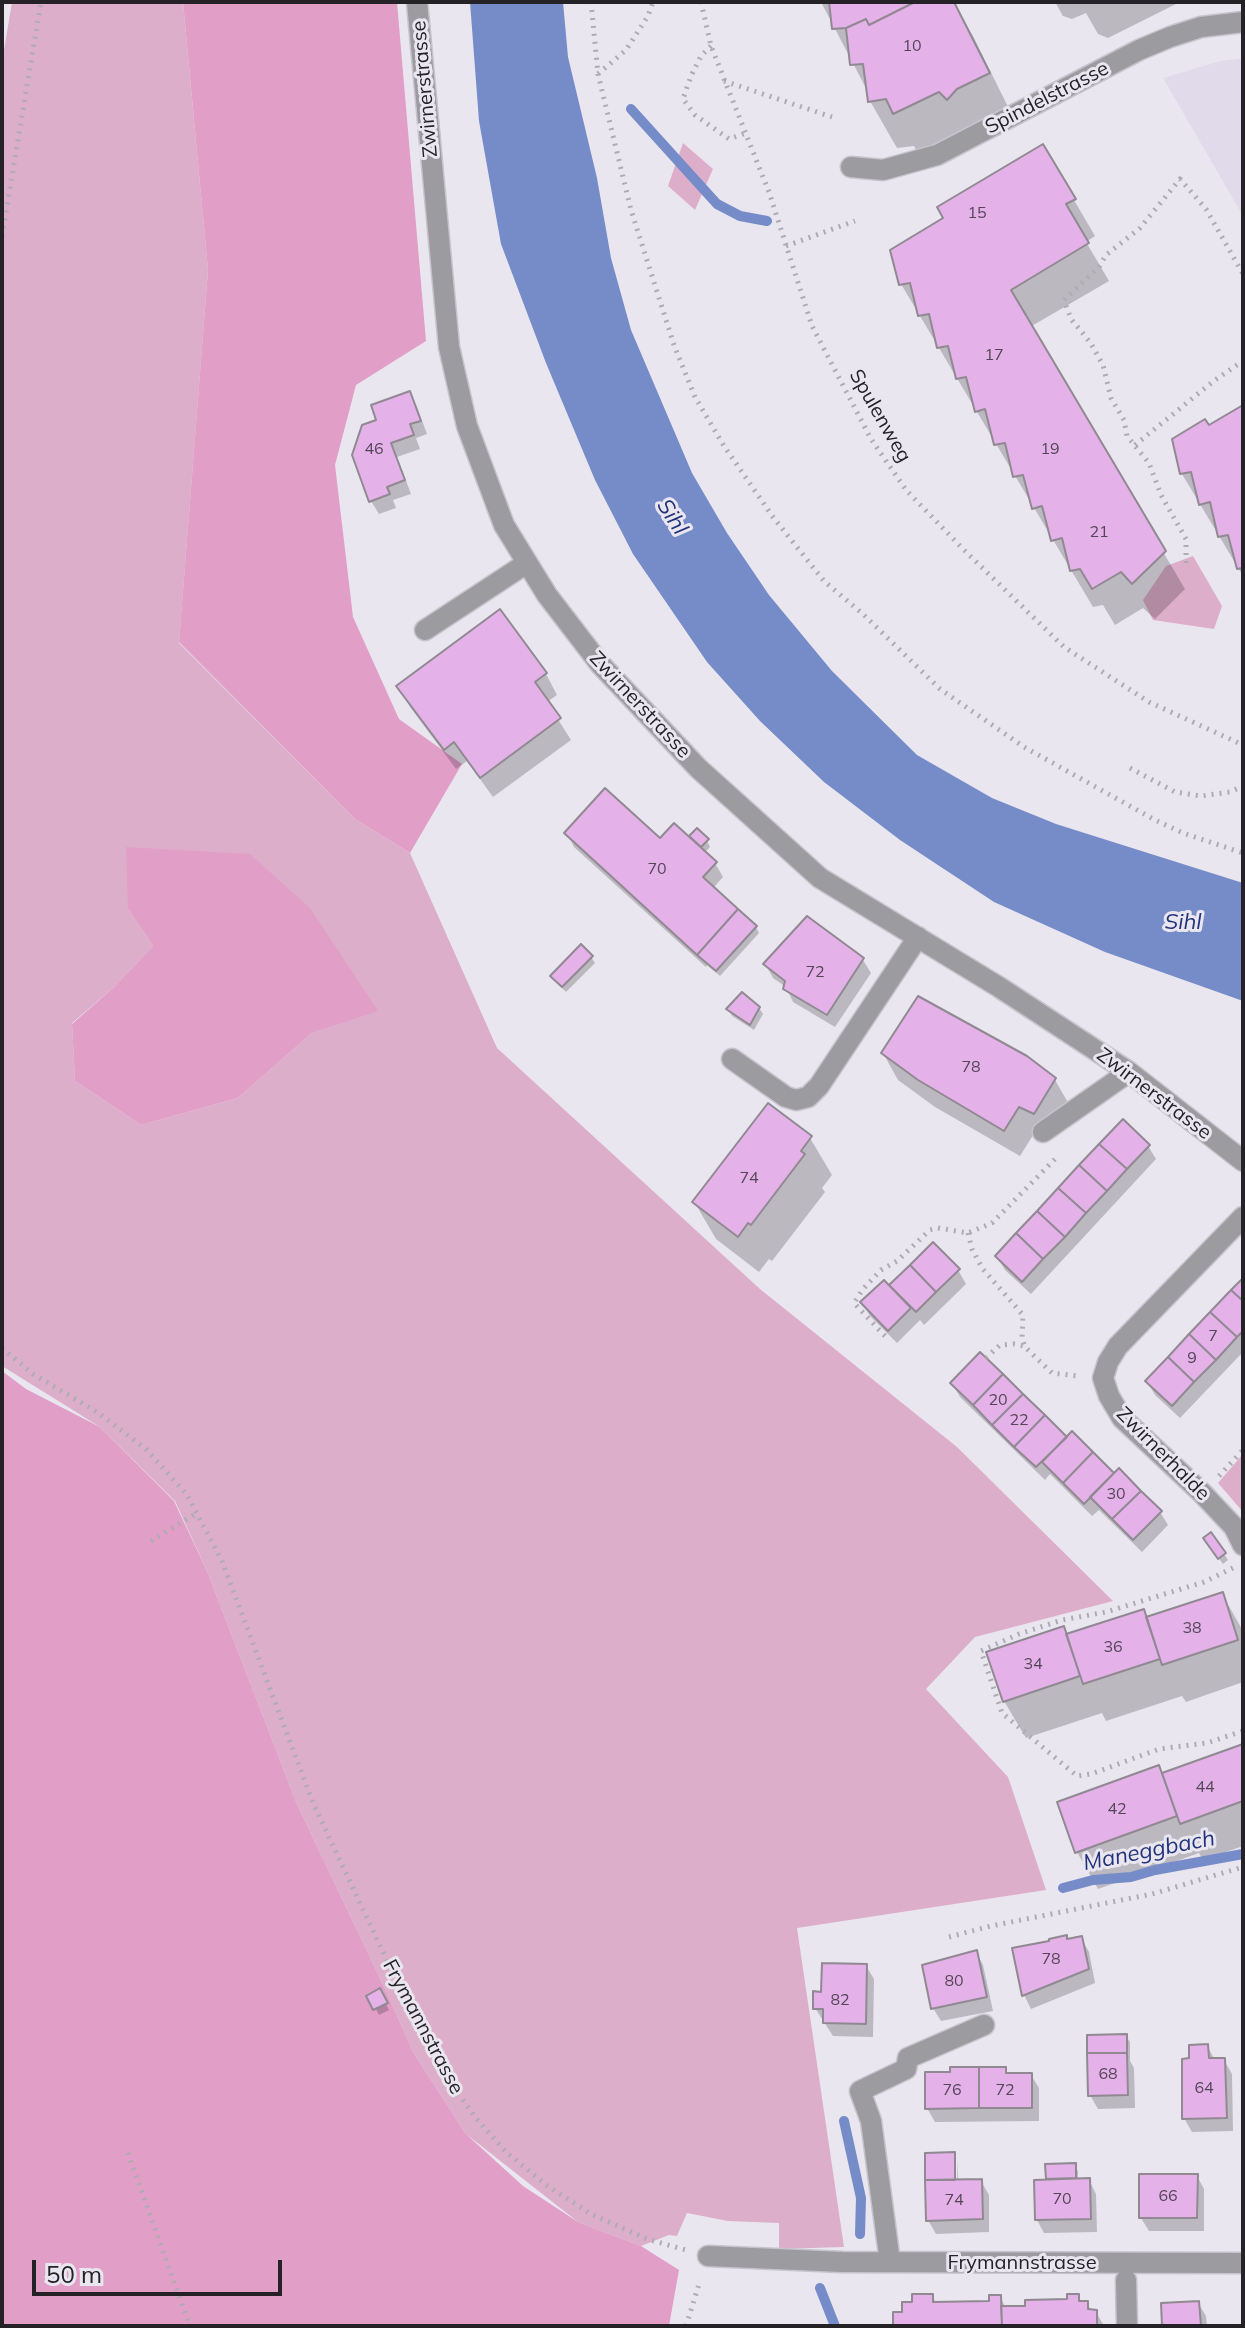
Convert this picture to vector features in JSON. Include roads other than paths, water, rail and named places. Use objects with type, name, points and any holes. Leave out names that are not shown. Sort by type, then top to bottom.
[{"type":"street","name":"Zwirnerstrasse","points":[[417,2],[449,347],[467,426],[504,525],[547,595],[600,664],[698,768],[820,878],[999,987],[1129,1072],[1243,1161]]},
{"type":"street","name":"Spindelstrasse","points":[[851,167],[883,170],[937,155],[1139,50],[1201,27],[1243,22]]},
{"type":"street","points":[[425,630],[527,563]]},
{"type":"street","points":[[732,1059],[786,1097],[796,1100],[808,1097],[819,1086],[918,937]]},
{"type":"street","points":[[1043,1132],[1129,1072]]},
{"type":"street","name":"Zwirnerhalde","points":[[1243,1217],[1118,1346],[1103,1378],[1122,1418],[1202,1493],[1234,1527],[1243,1545]]},
{"type":"street","points":[[890,2262],[871,2121],[860,2091],[906,2069],[908,2058],[984,2025]]},
{"type":"street","name":"Frymannstrasse","points":[[708,2256],[798,2261],[1243,2263]]},
{"type":"street","points":[[1126,2280],[1127,2326]]},
{"type":"water","name":"Sihl","points":[[470,2],[563,2],[568,57],[597,178],[611,258],[631,330],[692,473],[727,533],[769,595],[832,671],[917,755],[992,798],[1056,824],[1243,883],[1243,1001],[1105,952],[994,902],[900,840],[824,782],[760,721],[707,662],[633,554],[595,480],[501,244],[479,121]]},
{"type":"waterway","points":[[631,109],[717,204],[740,216],[767,221]]},
{"type":"waterway","name":"Maneggbach","points":[[1063,1888],[1243,1854]]},
{"type":"waterway","name":"Maneggbach","points":[[844,2121],[861,2198],[860,2234]]},
{"type":"waterway","name":"Maneggbach","points":[[820,2288],[835,2326]]}]
